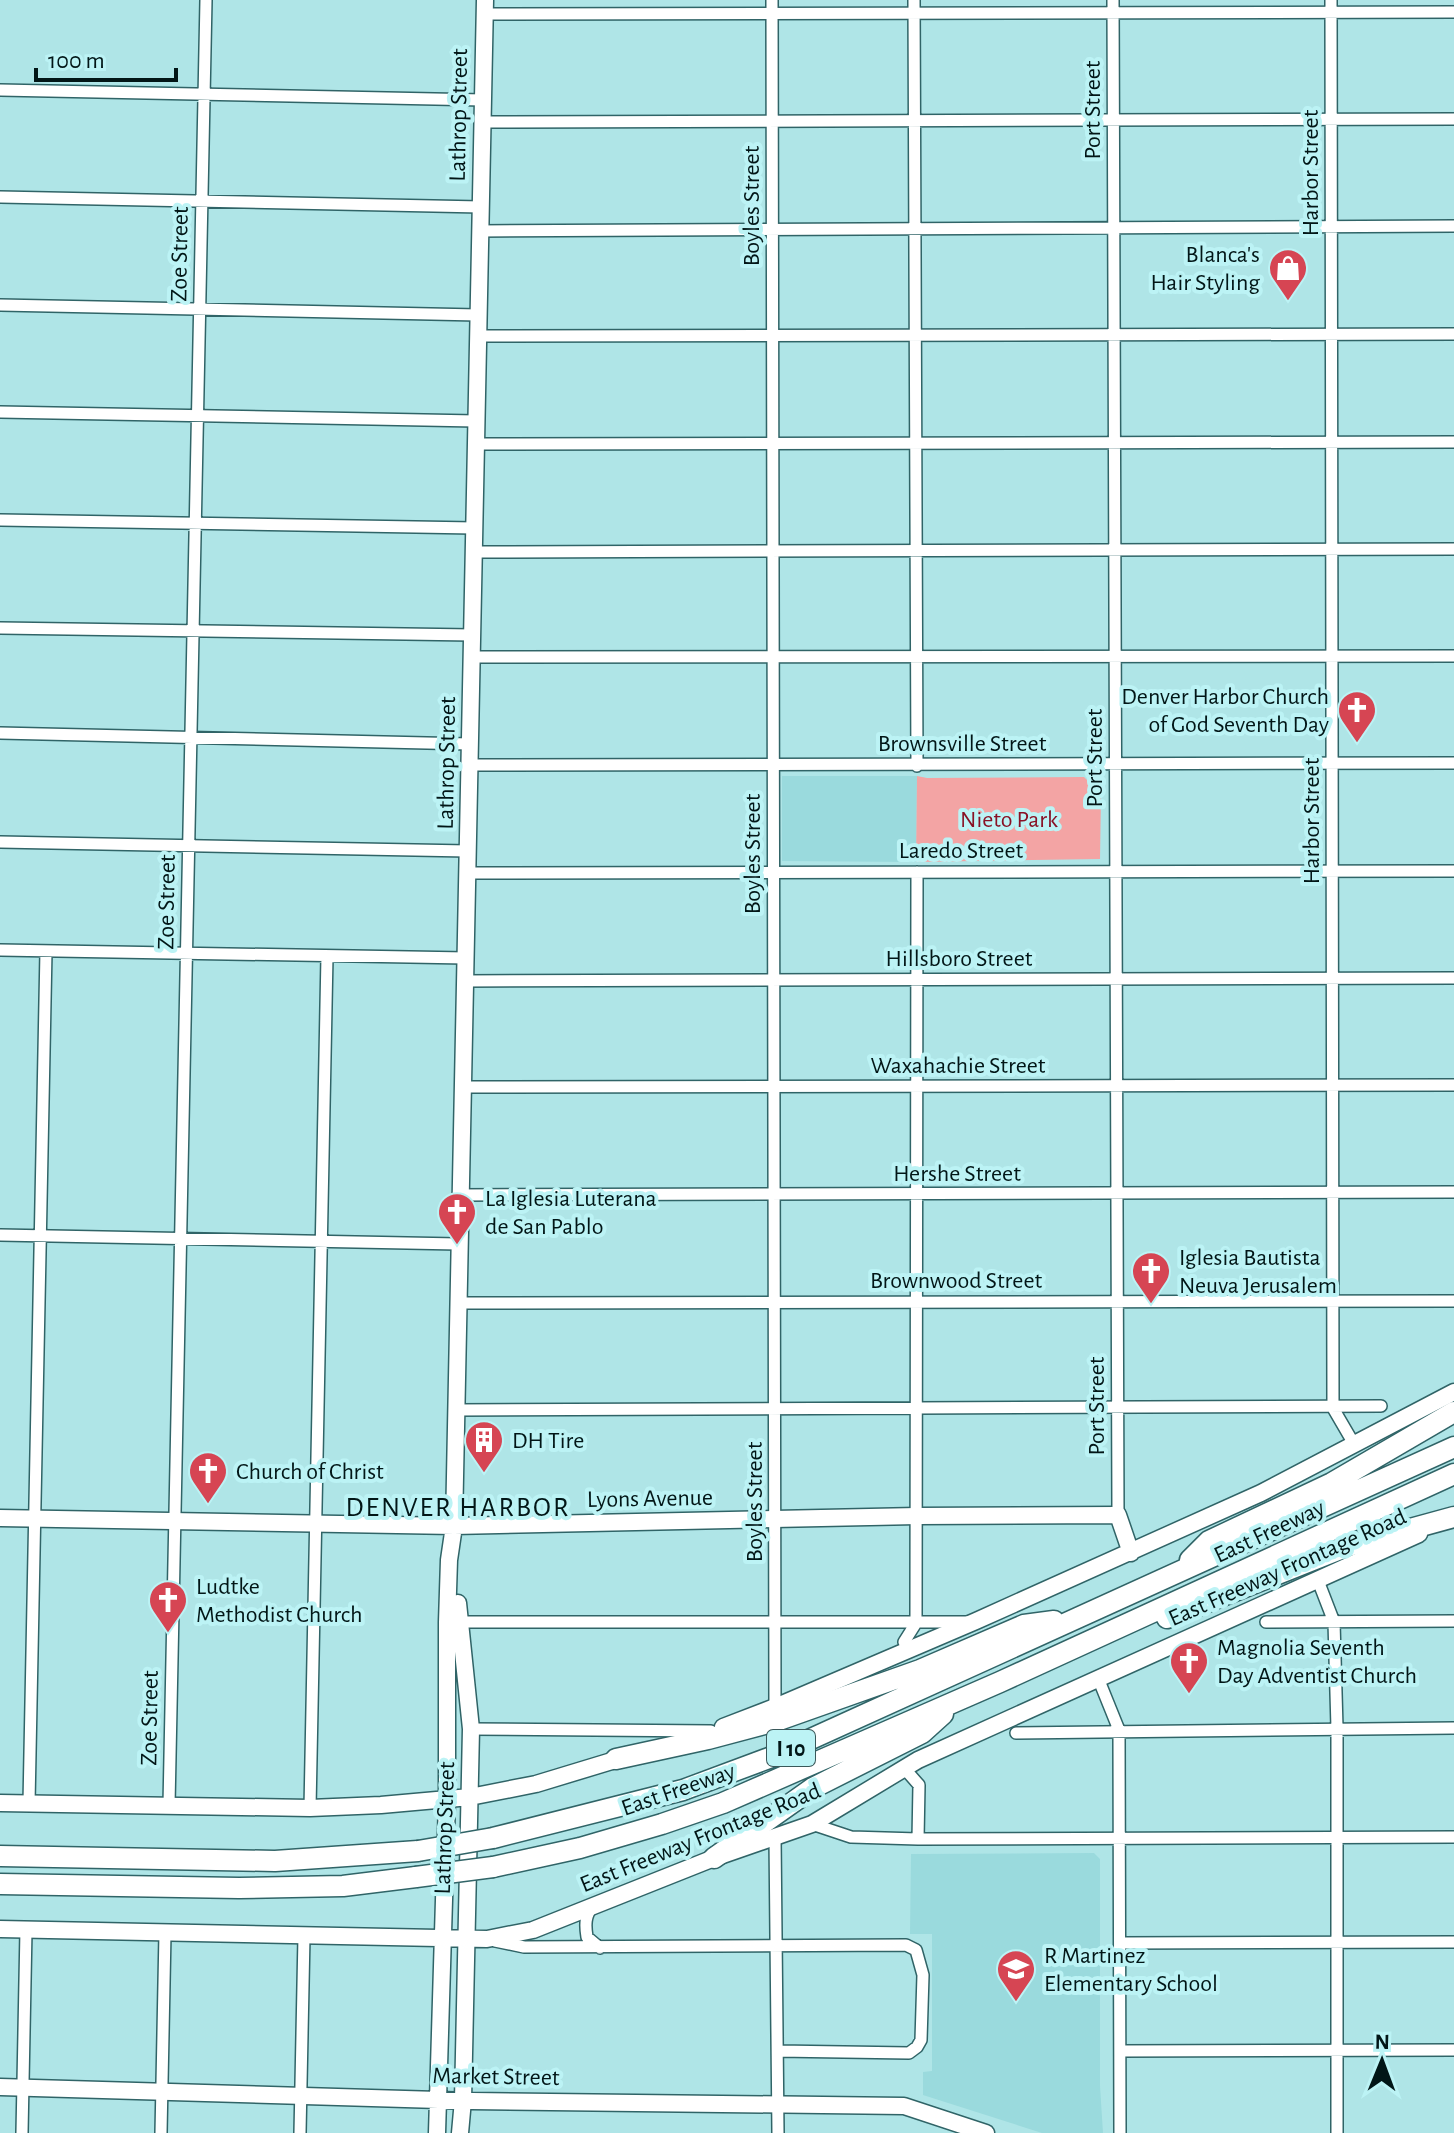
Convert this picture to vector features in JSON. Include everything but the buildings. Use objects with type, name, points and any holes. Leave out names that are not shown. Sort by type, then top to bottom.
[{"type":"highway","points":[[1179,1570],[1209,1541],[1332,1483],[1454,1412]]},
{"type":"highway","name":"East Freeway","points":[[0,1856],[275,1861],[418,1851],[493,1838],[630,1805],[683,1790],[769,1758],[1454,1447]]},
{"type":"highway","name":"East Freeway","points":[[0,1884],[239,1888],[343,1886],[493,1867],[580,1848],[723,1803],[959,1700],[1454,1474]]},
{"type":"highway","points":[[1127,1624],[1175,1617],[1348,1546],[1454,1518]]},
{"type":"highway","points":[[616,1759],[776,1721],[920,1670],[1024,1625],[1074,1618]]},
{"type":"highway","points":[[714,1858],[813,1788],[922,1733],[959,1700]]},
{"type":"street","name":"Zoe Street","points":[[169,1805],[206,0]]},
{"type":"street","name":"Boyles Street","points":[[772,0],[775,1707]]},
{"type":"street","points":[[914,0],[917,766]]},
{"type":"street","points":[[485,7],[772,14],[914,14],[1112,6],[1331,6],[1454,12]]},
{"type":"street","name":"Port Street","points":[[1112,6],[1115,120],[1118,1515]]},
{"type":"street","name":"Harbor Street","points":[[1331,6],[1333,1408]]},
{"type":"street","name":"Lathrop Street","points":[[437,2133],[441,1937],[458,1558],[454,1526],[458,1244],[485,7]]},
{"type":"street","points":[[0,90],[483,100]]},
{"type":"street","points":[[482,122],[1454,119]]},
{"type":"street","points":[[0,197],[481,207]]},
{"type":"street","points":[[480,231],[1454,226]]},
{"type":"street","points":[[0,305],[478,315]]},
{"type":"street","points":[[478,336],[1454,334]]},
{"type":"street","points":[[0,412],[476,421]]},
{"type":"street","points":[[476,444],[1454,442]]},
{"type":"street","points":[[0,520],[474,528]]},
{"type":"street","points":[[474,552],[1454,549]]},
{"type":"street","points":[[0,628],[472,635]]},
{"type":"street","points":[[472,657],[1454,656]]},
{"type":"street","points":[[0,733],[470,744]]},
{"type":"street","name":"Brownsville Street","points":[[469,765],[1454,763]]},
{"type":"street","points":[[0,842],[468,851]]},
{"type":"street","name":"Laredo Street","points":[[467,873],[1454,871]]},
{"type":"street","points":[[906,1646],[916,1623],[917,872]]},
{"type":"street","points":[[0,950],[466,958]]},
{"type":"street","points":[[29,1803],[46,951]]},
{"type":"street","points":[[310,1808],[327,956]]},
{"type":"street","name":"Hillsboro Street","points":[[465,981],[1454,978]]},
{"type":"street","name":"Waxahachie Street","points":[[463,1087],[1454,1085]]},
{"type":"street","name":"Hershe Street","points":[[461,1195],[1454,1192]]},
{"type":"street","points":[[0,1235],[458,1244]]},
{"type":"street","name":"Brownwood Street","points":[[458,1303],[1454,1301]]},
{"type":"street","points":[[0,1803],[310,1808],[447,1800],[536,1784],[711,1731],[775,1707],[906,1646],[976,1621],[1261,1493],[1454,1392]]},
{"type":"street","points":[[456,1410],[1381,1406]]},
{"type":"street","points":[[1333,1408],[1354,1444]]},
{"type":"street","points":[[1118,1515],[1131,1553]]},
{"type":"street","name":"Lyons Avenue","points":[[0,1518],[454,1526],[1118,1515]]},
{"type":"street","name":"East Freeway Frontage Road","points":[[0,1929],[487,1939],[533,1930],[714,1858],[812,1824],[904,1768],[1454,1518]]},
{"type":"street","points":[[1317,1578],[1334,1622],[1337,2133]]},
{"type":"street","points":[[453,1622],[976,1621]]},
{"type":"street","points":[[1266,1622],[1454,1621]]},
{"type":"street","name":"Lathrop Street","points":[[453,1622],[471,1729],[460,2133]]},
{"type":"street","points":[[888,1623],[906,1646]]},
{"type":"street","points":[[1098,1678],[1119,1730],[1122,1837],[1120,2133]]},
{"type":"street","points":[[1016,1733],[1454,1728]]},
{"type":"street","points":[[471,1729],[711,1731]]},
{"type":"street","points":[[904,1768],[919,1785],[918,1839]]},
{"type":"street","points":[[812,1824],[851,1837],[918,1839],[1454,1837]]},
{"type":"street","points":[[775,1837],[778,2133]]},
{"type":"street","points":[[593,1906],[585,1925],[587,1937],[600,1948]]},
{"type":"street","points":[[22,2133],[26,1930]]},
{"type":"street","points":[[161,2133],[165,1933]]},
{"type":"street","points":[[300,2133],[304,1936]]},
{"type":"street","points":[[487,1939],[524,1947],[906,1945],[916,1950],[923,1975],[921,2040],[909,2053],[778,2051]]},
{"type":"street","points":[[1121,1943],[1454,1942]]},
{"type":"street","points":[[1120,2051],[1454,2050]]},
{"type":"street","name":"Market Street","points":[[0,2087],[463,2100],[904,2106],[986,2133]]},
{"type":"street","points":[[438,2099],[448,2117],[450,2133]]},
{"type":"shaded area","points":[[782,776],[917,776],[916,862],[782,861]]},
{"type":"shaded area","name":"R Martinez Elementary School","points":[[1094,1853],[1100,1859],[1100,2086],[1103,2133],[1042,2133],[923,2095],[923,2072],[932,2071],[932,1934],[910,1934],[911,1854]]},
{"type":"green space","name":"Nieto Park","points":[[917,776],[1084,777],[1101,794],[1100,859],[916,862]]},
{"type":"place","name":"Blanca's Hair Styling","points":[[1288,302]]},
{"type":"place","name":"Denver Harbor Church of God Seventh Day","points":[[1357,744]]},
{"type":"place","name":"La Iglesia Luterana de San Pablo","points":[[457,1246]]},
{"type":"place","name":"Iglesia Bautista Neuva Jerusalem","points":[[1151,1305]]},
{"type":"place","name":"DH Tire","points":[[484,1474]]},
{"type":"place","name":"Church of Christ","points":[[208,1505]]},
{"type":"place","name":"Ludtke Methodist Church","points":[[168,1634]]},
{"type":"place","name":"Magnolia Seventh Day Adventist Church","points":[[1189,1695]]},
{"type":"place","name":"R Martinez Elementary School","points":[[1016,2003]]},
{"type":"district","name":"DENVER HARBOR","points":[[458,1506]]}]
